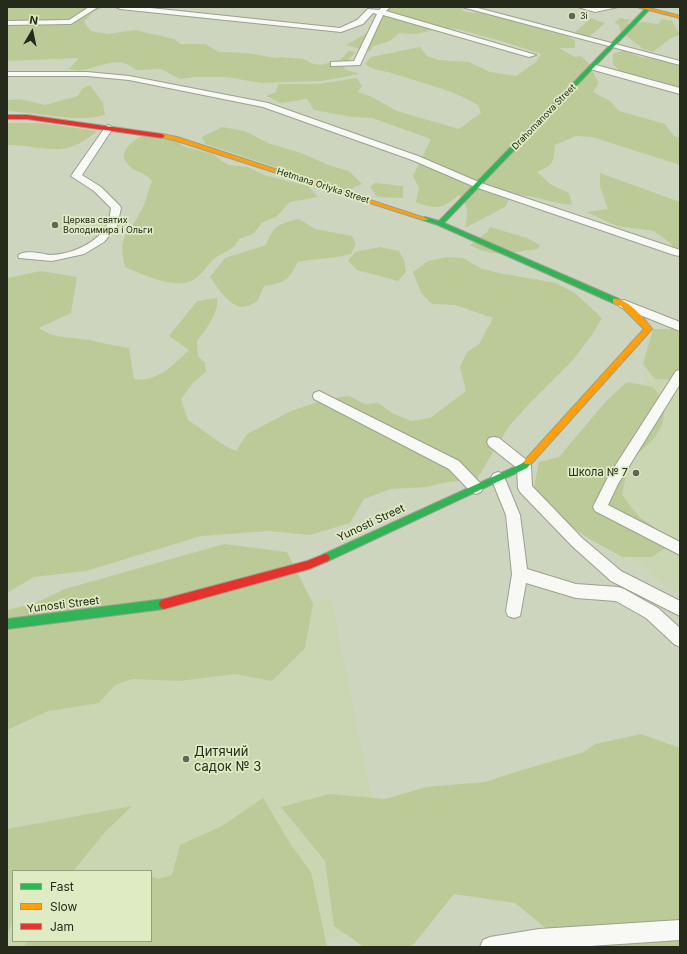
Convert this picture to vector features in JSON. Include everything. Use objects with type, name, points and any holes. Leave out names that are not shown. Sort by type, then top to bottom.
[{"type":"street","points":[[639,7],[680,17]]},
{"type":"street","name":"Drahomanova Street","points":[[440,224],[648,9]]},
{"type":"street","name":"Hetmana Orlyka Street","points":[[7,117],[27,117],[175,138],[440,224],[579,288],[624,304]]},
{"type":"street","name":"Yunosti Street","points":[[7,624],[167,604],[309,564],[524,466],[648,329],[624,304]]},
{"type":"lane","points":[[120,7],[341,30],[360,22],[371,11],[383,10],[532,55]]},
{"type":"lane","points":[[466,7],[680,63]]},
{"type":"lane","points":[[582,7],[595,10],[614,7]]},
{"type":"lane","points":[[7,23],[71,22],[88,9]]},
{"type":"lane","points":[[334,64],[357,62],[383,10]]},
{"type":"lane","points":[[593,66],[680,91]]},
{"type":"lane","points":[[7,74],[87,74],[129,78],[232,97],[265,105],[415,158],[478,185],[678,254]]},
{"type":"lane","points":[[23,256],[52,258],[80,252],[100,240],[113,224],[116,208],[112,202],[76,176],[110,128]]},
{"type":"lane","points":[[624,304],[680,327]]},
{"type":"lane","points":[[680,374],[613,481],[600,506],[680,549]]},
{"type":"lane","points":[[319,396],[454,465],[476,488]]},
{"type":"lane","points":[[494,442],[524,466],[525,488],[577,542],[616,576],[680,609]]},
{"type":"lane","points":[[498,478],[513,515],[520,574],[514,611]]},
{"type":"lane","points":[[520,574],[576,592],[618,594],[652,613],[680,639]]},
{"type":"lane","points":[[490,947],[680,930]]},
{"type":"shaded area","points":[[7,7],[104,7],[93,12],[84,22],[91,31],[108,34],[135,30],[174,39],[180,44],[205,44],[219,52],[248,53],[275,58],[281,57],[304,59],[310,63],[320,65],[340,60],[349,51],[356,52],[347,61],[344,69],[360,74],[322,81],[260,83],[227,77],[196,77],[180,79],[161,69],[136,70],[130,65],[116,62],[80,70],[69,69],[79,58],[7,61]]},
{"type":"shaded area","points":[[383,7],[461,7],[463,11],[471,13],[490,11],[534,23],[551,32],[570,37],[575,41],[575,48],[559,48],[575,57],[581,56],[588,62],[599,82],[593,92],[610,101],[619,111],[665,124],[674,136],[680,138],[680,165],[592,137],[576,136],[555,145],[552,163],[537,172],[550,184],[569,193],[572,205],[534,197],[519,195],[511,196],[505,207],[465,228],[467,210],[465,203],[459,195],[448,203],[439,207],[416,202],[419,188],[413,176],[431,139],[372,118],[352,117],[314,110],[307,99],[281,103],[266,96],[276,92],[278,84],[318,84],[357,78],[362,86],[358,92],[370,96],[397,111],[459,129],[481,113],[478,105],[449,91],[375,69],[365,64],[371,57],[420,47],[427,56],[439,60],[469,62],[490,72],[516,76],[536,62],[541,54],[457,29],[444,28],[415,34],[399,33],[390,41],[373,46],[370,52],[346,45],[376,28],[376,24],[383,17]]},
{"type":"shaded area","points":[[591,18],[605,23],[589,37],[574,33]]},
{"type":"shaded area","points":[[620,18],[631,20],[627,24],[643,22],[658,24],[662,19],[672,21],[680,35],[671,38],[653,52],[643,49],[620,31],[619,24],[614,23]]},
{"type":"shaded area","points":[[624,50],[640,57],[680,63],[680,89],[649,78],[622,74],[613,64],[613,54]]},
{"type":"shaded area","points":[[90,85],[103,103],[105,115],[70,118],[7,111],[7,100],[20,99],[45,105],[78,96],[82,89]]},
{"type":"shaded area","points":[[7,123],[40,123],[97,131],[74,146],[64,149],[7,145]]},
{"type":"shaded area","points":[[222,127],[245,131],[268,143],[301,153],[331,166],[349,171],[362,184],[351,189],[343,189],[205,144],[202,137]]},
{"type":"shaded area","points":[[142,136],[175,138],[182,146],[212,154],[228,165],[248,167],[264,175],[308,186],[318,197],[290,202],[276,217],[263,222],[253,234],[239,239],[230,250],[217,257],[198,277],[191,281],[175,283],[148,277],[125,267],[122,248],[125,236],[143,208],[152,181],[149,177],[130,167],[124,158],[127,148]]},
{"type":"shaded area","points":[[600,173],[680,202],[680,272],[678,253],[670,243],[654,231],[617,226],[586,212],[608,209],[600,187]]},
{"type":"shaded area","points":[[375,183],[403,186],[403,198],[377,197],[370,187]]},
{"type":"shaded area","points":[[299,219],[315,229],[352,236],[356,244],[351,254],[298,262],[291,274],[285,280],[264,286],[257,302],[248,306],[237,306],[228,300],[210,277],[225,258],[266,245],[274,229],[286,222]]},
{"type":"shaded area","points":[[490,227],[527,238],[540,245],[538,249],[512,253],[495,253],[487,252],[470,245],[487,232]]},
{"type":"shaded area","points":[[380,247],[399,251],[404,260],[406,272],[398,281],[357,270],[348,261],[355,252]]},
{"type":"shaded area","points":[[447,257],[463,258],[482,269],[556,283],[575,293],[602,318],[592,335],[573,360],[509,426],[477,479],[448,482],[426,487],[391,489],[364,499],[350,523],[310,535],[269,531],[201,536],[86,571],[34,577],[7,593],[7,278],[41,271],[77,277],[71,313],[39,328],[45,332],[57,336],[89,340],[129,348],[134,379],[142,380],[157,376],[164,372],[189,350],[169,336],[197,301],[217,298],[214,315],[197,341],[198,356],[205,363],[206,372],[192,384],[181,399],[188,420],[217,441],[236,451],[247,434],[291,411],[327,399],[349,396],[365,404],[378,403],[392,413],[411,421],[430,418],[466,391],[460,367],[467,352],[479,344],[493,318],[455,305],[432,304],[421,293],[413,272],[428,261]]},
{"type":"shaded area","name":"Школа № 7","points":[[680,323],[680,593],[660,583],[575,500]]},
{"type":"shaded area","points":[[653,329],[680,329],[680,378],[677,380],[655,379],[643,364]]},
{"type":"shaded area","points":[[627,382],[653,387],[666,404],[662,425],[655,437],[637,455],[627,470],[622,495],[639,517],[675,541],[652,557],[623,557],[591,540],[554,515],[533,492],[539,462],[559,457],[607,400]]},
{"type":"shaded area","points":[[224,544],[287,552],[313,604],[305,648],[272,681],[235,674],[179,681],[132,679],[115,685],[99,703],[48,711],[7,730],[7,610],[33,604],[65,589]]},
{"type":"shaded area","name":"Дитячий садок № 3","points":[[331,598],[398,925],[281,947],[7,947],[7,647]]},
{"type":"shaded area","points":[[641,734],[680,748],[680,947],[598,947],[557,937],[515,903],[454,894],[414,944],[408,947],[364,947],[334,926],[325,861],[281,807],[329,794],[385,799],[426,787],[485,782],[584,752],[595,744]]},
{"type":"shaded area","points":[[263,798],[291,845],[311,872],[327,947],[24,947],[26,942],[152,942],[152,876],[158,879],[172,875],[180,845],[222,826]]},
{"type":"shaded area","points":[[132,806],[106,831],[74,870],[12,870],[12,922],[7,935],[7,829]]},
{"type":"traffic: fast","points":[[440,224],[648,9]]},
{"type":"traffic: fast","points":[[425,219],[440,224],[616,301]]},
{"type":"traffic: fast","points":[[325,558],[524,466],[528,462]]},
{"type":"traffic: fast","points":[[7,624],[164,604]]},
{"type":"traffic: slow","points":[[639,7],[680,17]]},
{"type":"traffic: slow","points":[[162,136],[175,138],[425,219]]},
{"type":"traffic: slow","points":[[528,462],[648,329],[624,304],[616,301]]},
{"type":"traffic: jam","points":[[7,117],[27,117],[162,136]]},
{"type":"traffic: jam","points":[[164,604],[309,565],[325,558]]},
{"type":"place","name":"3і","points":[[572,16]]},
{"type":"place","name":"Церква святих Володимира і Ольги","points":[[55,225]]},
{"type":"place","name":"Школа № 7","points":[[636,473]]},
{"type":"place","name":"Дитячий садок № 3","points":[[186,759]]}]
